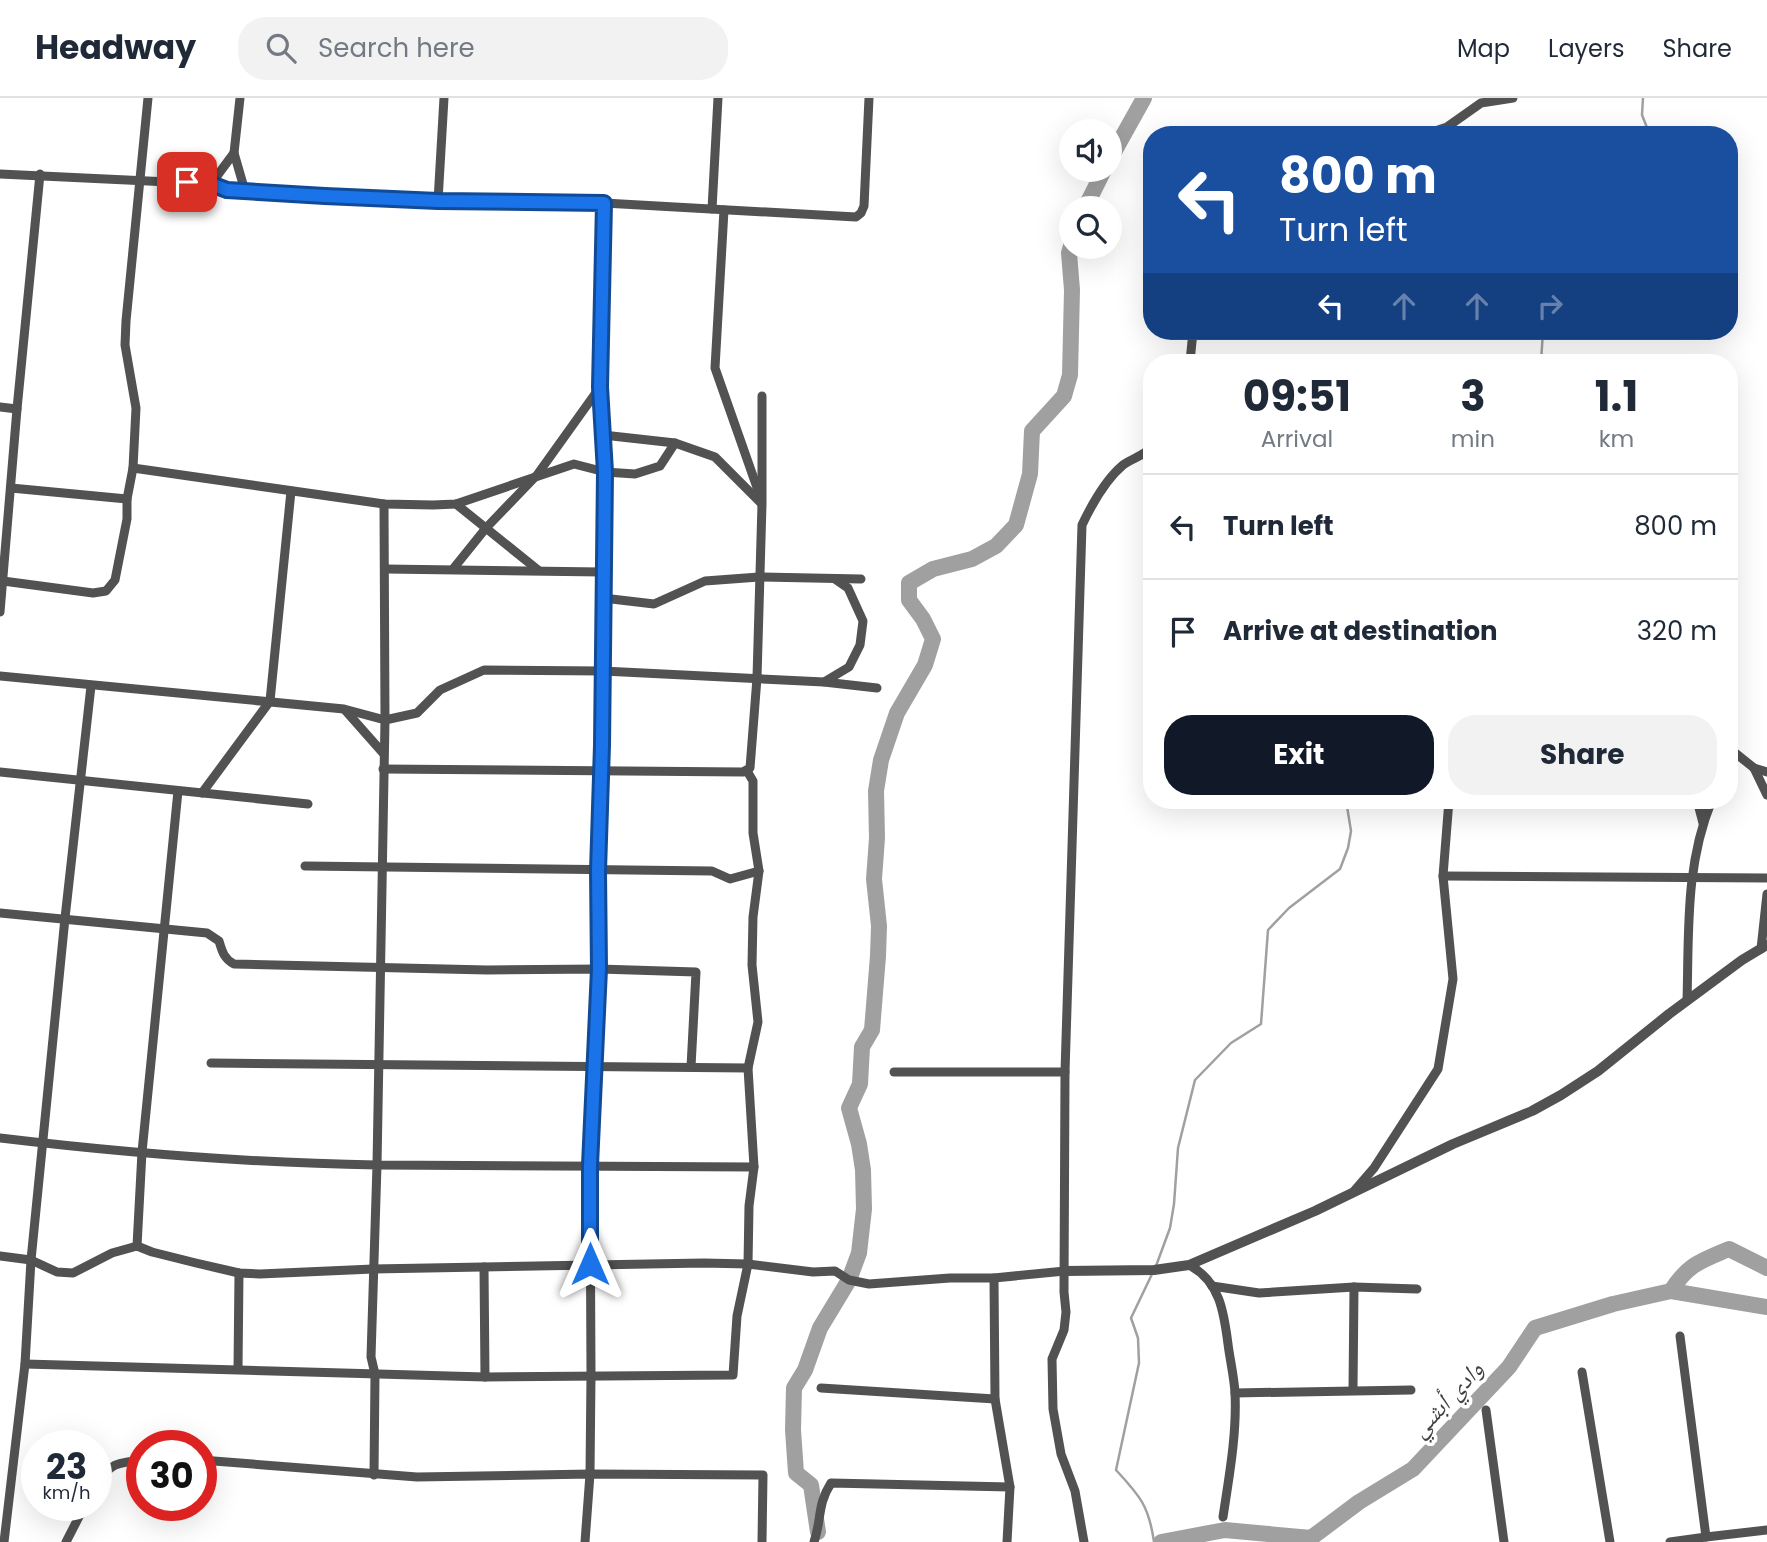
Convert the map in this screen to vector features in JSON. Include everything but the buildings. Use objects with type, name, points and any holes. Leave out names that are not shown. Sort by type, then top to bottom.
[{"type":"street","points":[[3,581],[93,593],[106,591],[115,580],[127,519],[127,499],[133,468],[136,408],[125,345],[138,179],[148,98]]},
{"type":"street","points":[[240,98],[234,153],[245,191]]},
{"type":"street","points":[[438,201],[444,98]]},
{"type":"street","points":[[712,209],[718,98]]},
{"type":"street","points":[[0,174],[138,179],[211,184],[227,190],[438,201],[604,203],[856,216],[864,206],[869,98]]},
{"type":"street","points":[[1448,126],[1481,103],[1513,98]]},
{"type":"street","points":[[211,184],[234,153]]},
{"type":"street","points":[[0,612],[40,174]]},
{"type":"street","points":[[585,1542],[590,1474],[590,1165],[599,969],[598,871],[605,472],[600,387],[604,203]]},
{"type":"street","points":[[724,209],[715,368],[762,504]]},
{"type":"street","points":[[453,569],[486,528],[537,475],[600,387]]},
{"type":"street","points":[[747,771],[752,764],[757,678],[762,396]]},
{"type":"street","points":[[0,407],[17,408]]},
{"type":"street","points":[[603,435],[676,443],[715,457],[762,504]]},
{"type":"street","points":[[133,468],[384,504],[456,504],[574,464],[605,472],[635,474],[660,466],[676,443]]},
{"type":"street","points":[[1084,1542],[1075,1491],[1061,1454],[1053,1409],[1052,1359],[1064,1329],[1066,1312],[1065,1072],[1082,525],[1093,503],[1123,465],[1143,454]]},
{"type":"street","points":[[11,488],[127,499]]},
{"type":"street","points":[[202,793],[270,701],[291,491]]},
{"type":"street","points":[[374,1475],[375,1374],[371,1357],[380,1064],[379,968],[385,720],[384,504]]},
{"type":"street","points":[[456,504],[538,570]]},
{"type":"street","points":[[386,569],[602,572]]},
{"type":"street","points":[[603,598],[654,604],[705,581],[759,577],[861,579]]},
{"type":"street","points":[[824,681],[849,667],[860,645],[863,621],[848,588],[835,579]]},
{"type":"street","points":[[0,676],[344,709],[385,720],[417,713],[440,690],[484,670],[603,671],[824,681],[877,688]]},
{"type":"street","points":[[4,1542],[25,1364],[31,1260],[91,686]]},
{"type":"street","points":[[344,709],[383,753]]},
{"type":"street","points":[[1738,758],[1767,772]]},
{"type":"street","points":[[1754,768],[1767,795]]},
{"type":"street","points":[[383,769],[747,771]]},
{"type":"street","points":[[25,1364],[485,1377],[733,1375],[737,1316],[748,1264],[749,1206],[754,1167],[748,1068],[758,1022],[752,964],[752,917],[759,871],[754,833],[753,781],[747,771]]},
{"type":"street","points":[[0,772],[308,804]]},
{"type":"street","points":[[137,1246],[142,1153],[178,791]]},
{"type":"street","points":[[1354,1191],[1374,1168],[1438,1069],[1453,979],[1443,876],[1448,809]]},
{"type":"street","points":[[1699,809],[1703,823]]},
{"type":"street","points":[[1687,1001],[1690,878],[1708,809]]},
{"type":"street","points":[[304,866],[712,871],[730,879],[759,871]]},
{"type":"street","points":[[1443,876],[1767,878]]},
{"type":"street","points":[[0,1256],[31,1260],[57,1272],[73,1272],[112,1253],[137,1246],[239,1273],[590,1264],[748,1264],[813,1272],[835,1271],[849,1280],[869,1284],[993,1278],[1065,1271],[1154,1270],[1189,1265],[1315,1211],[1453,1144],[1561,1096],[1764,947],[1767,894]]},
{"type":"street","points":[[0,913],[213,936],[219,941],[227,961],[234,964],[696,972],[691,1067]]},
{"type":"street","points":[[211,1063],[748,1068]]},
{"type":"street","points":[[894,1072],[1065,1072]]},
{"type":"street","points":[[0,1138],[142,1153],[305,1164],[754,1167]]},
{"type":"street","points":[[1189,1265],[1197,1269],[1212,1286],[1223,1306],[1235,1393],[1230,1469],[1223,1517]]},
{"type":"street","points":[[484,1267],[485,1377]]},
{"type":"street","points":[[238,1370],[239,1273]]},
{"type":"street","points":[[993,1278],[995,1399],[1010,1487],[1007,1542]]},
{"type":"street","points":[[1212,1286],[1259,1293],[1354,1287],[1418,1289]]},
{"type":"street","points":[[1353,1390],[1354,1287]]},
{"type":"street","points":[[1680,1336],[1706,1537]]},
{"type":"street","points":[[1582,1372],[1609,1542]]},
{"type":"street","points":[[821,1388],[995,1399]]},
{"type":"street","points":[[1235,1393],[1411,1390]]},
{"type":"street","points":[[1486,1410],[1504,1542]]},
{"type":"street","points":[[217,1461],[417,1477],[762,1475],[762,1542]]},
{"type":"street","points":[[814,1542],[821,1499],[831,1483],[1010,1487]]},
{"type":"street","points":[[66,1542],[77,1521]]},
{"type":"street","points":[[1670,1542],[1767,1530]]},
{"type":"waterway","points":[[1122,137],[1144,98]]},
{"type":"waterway","points":[[1643,98],[1642,115],[1646,126]]},
{"type":"waterway","points":[[1091,196],[1098,182]]},
{"type":"waterway","points":[[818,1532],[811,1485],[796,1473],[794,1388],[805,1370],[820,1328],[849,1280],[859,1253],[864,1209],[863,1170],[849,1108],[860,1084],[862,1047],[872,1030],[879,926],[874,879],[876,791],[881,760],[897,713],[925,665],[933,639],[909,600],[909,583],[933,569],[972,559],[996,546],[1016,525],[1030,474],[1032,431],[1064,396],[1070,375],[1072,290],[1069,259]]},
{"type":"waterway","points":[[1542,340],[1542,354]]},
{"type":"waterway","points":[[1156,1266],[1170,1228],[1178,1148],[1195,1080],[1231,1043],[1261,1024],[1268,930],[1289,908],[1340,869],[1351,831],[1347,809]]},
{"type":"waterway","points":[[1671,1291],[1689,1269],[1729,1249],[1767,1268]]},
{"type":"waterway","points":[[1153,1272],[1131,1318],[1138,1338],[1139,1363],[1116,1470],[1142,1502],[1154,1542]]},
{"type":"waterway","name":"وادي أبشي","points":[[1161,1542],[1225,1530],[1311,1538],[1359,1502],[1413,1469],[1509,1367],[1535,1328],[1613,1304],[1671,1291],[1767,1307]]},
{"type":"route","points":[[187,182],[211,184],[227,190],[325,196],[438,201],[604,203],[600,387],[605,472],[602,745],[598,871],[599,969],[590,1165],[590,1264]]}]
